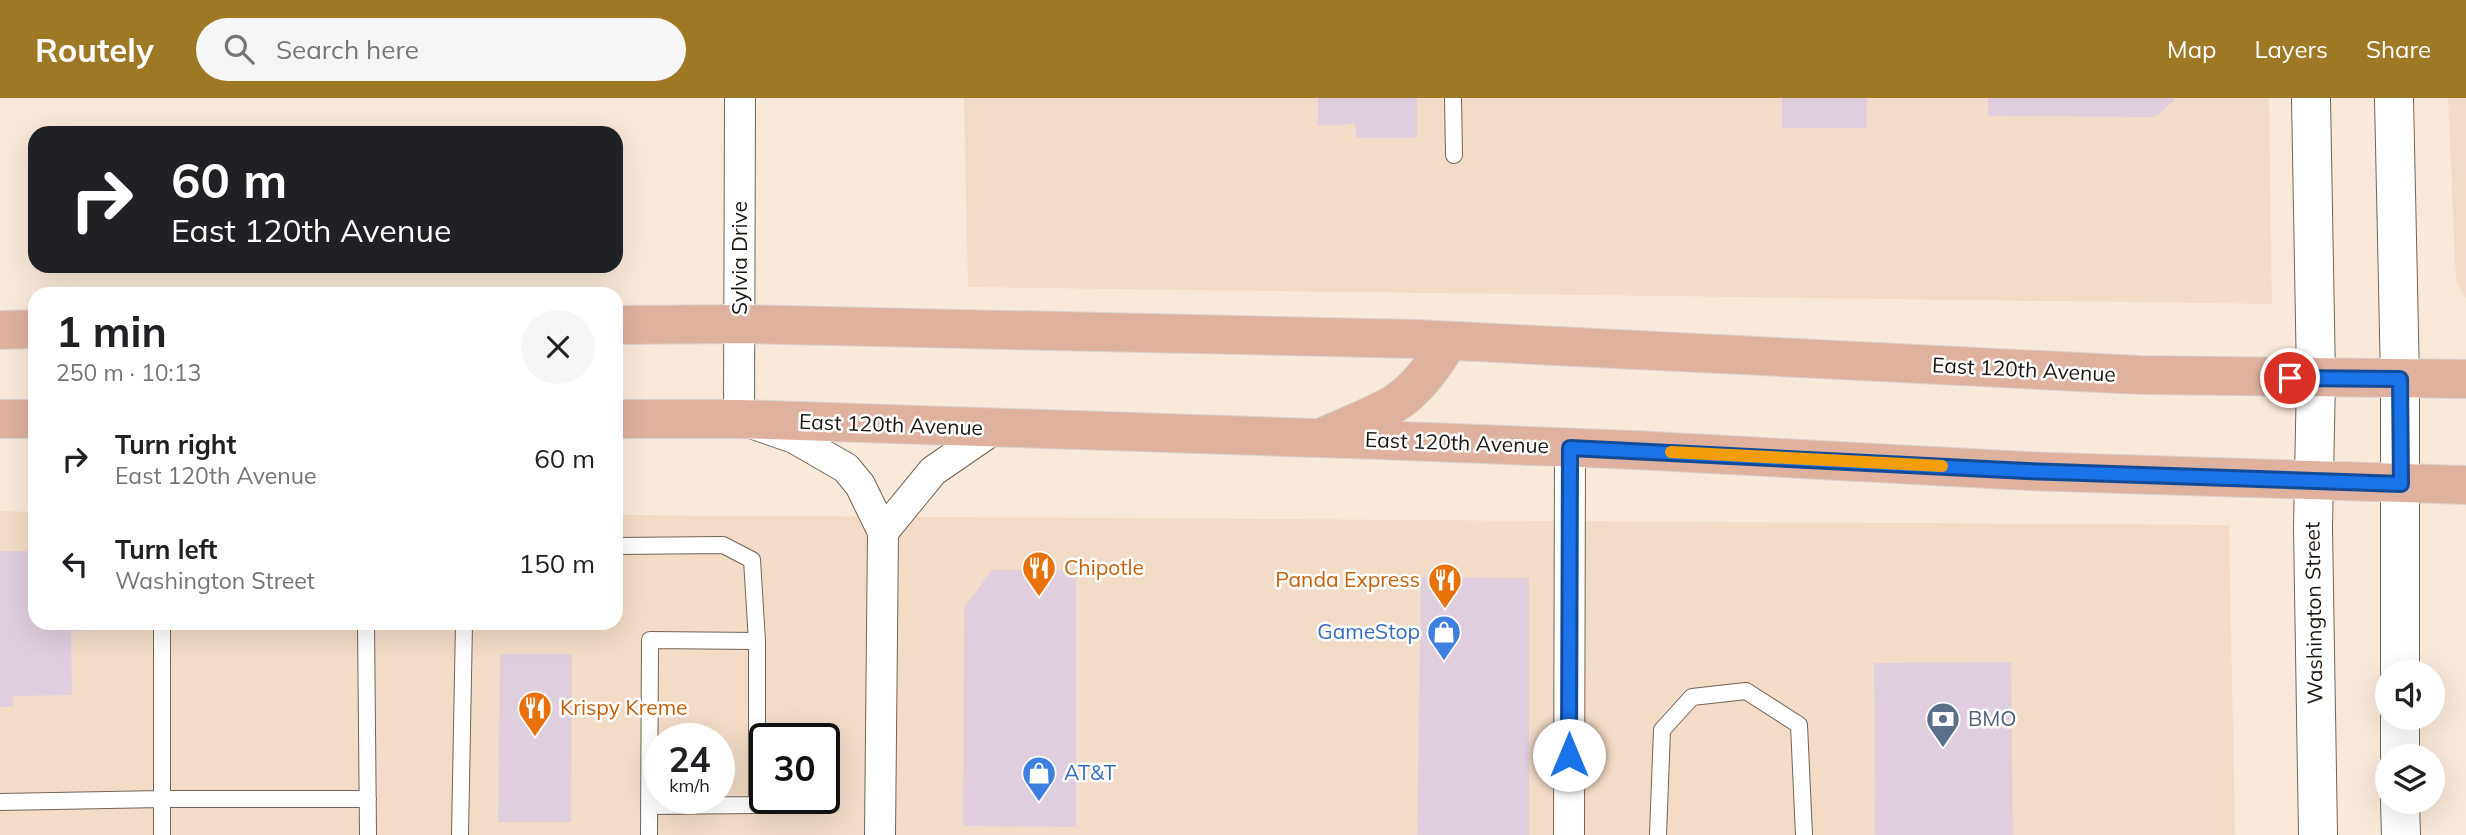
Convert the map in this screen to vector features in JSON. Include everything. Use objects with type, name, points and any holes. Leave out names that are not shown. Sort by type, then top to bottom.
[{"type":"main road","name":"Washington Street","points":[[2311,98],[2316,378],[2313,482],[2318,835]]},
{"type":"main road","points":[[2394,98],[2400,379],[2400,660]]},
{"type":"main road","name":"East 120th Avenue","points":[[623,325],[740,324],[1449,341],[2100,373],[2466,379]]},
{"type":"main road","points":[[0,330],[28,330]]},
{"type":"main road","points":[[1319,438],[1394,404],[1416,386],[1449,341]]},
{"type":"main road","points":[[0,419],[28,419]]},
{"type":"main road","name":"East 120th Avenue","points":[[623,419],[739,419],[1319,438],[2014,471],[2466,485]]},
{"type":"main road","points":[[2400,814],[2401,835]]},
{"type":"street","name":"Sylvia Drive","points":[[739,419],[740,98]]},
{"type":"street","points":[[739,419],[794,438],[846,468],[860,485],[883,532],[880,835]]},
{"type":"street","points":[[883,532],[933,471],[994,429]]},
{"type":"street","points":[[1569,835],[1570,448]]},
{"type":"lane","points":[[1453,98],[1454,155]]},
{"type":"lane","points":[[623,546],[723,545],[752,560],[757,641],[757,805],[735,805]]},
{"type":"lane","points":[[162,630],[162,835]]},
{"type":"lane","points":[[366,630],[368,835]]},
{"type":"lane","points":[[460,835],[464,630]]},
{"type":"lane","points":[[650,723],[650,640],[757,641]]},
{"type":"lane","points":[[1658,835],[1662,730],[1692,697],[1746,691],[1798,725],[1804,835]]},
{"type":"lane","points":[[0,802],[368,799]]},
{"type":"lane","points":[[649,835],[650,814]]},
{"type":"shaded area","points":[[964,98],[2269,98],[2272,304],[968,287]]},
{"type":"shaded area","points":[[2448,98],[2466,98],[2466,298],[2456,282]]},
{"type":"shaded area","points":[[0,511],[28,512],[28,630],[623,630],[623,515],[2229,525],[2235,835],[0,835]]},
{"type":"building","points":[[1318,98],[1417,98],[1417,138],[1357,138],[1355,124],[1318,126]]},
{"type":"building","points":[[1782,98],[1867,98],[1867,128],[1782,128]]},
{"type":"building","points":[[1988,98],[2174,98],[2174,101],[2155,117],[1988,116]]},
{"type":"building","points":[[0,551],[28,551],[28,630],[99,630],[71,631],[72,695],[13,696],[13,707],[0,707]]},
{"type":"building","points":[[992,570],[1076,570],[1076,827],[963,826],[964,608]]},
{"type":"building","points":[[1421,577],[1529,578],[1529,835],[1417,835]]},
{"type":"building","name":"Krispy Kreme","points":[[500,654],[572,654],[571,822],[498,822]]},
{"type":"building","name":"BMO","points":[[2011,662],[2013,835],[1875,835],[1874,663]]},
{"type":"slow traffic","points":[[1671,452],[1942,466]]},
{"type":"place","name":"Chipotle","points":[[1039,598]]},
{"type":"place","name":"Panda Express","points":[[1445,610]]},
{"type":"place","name":"GameStop","points":[[1444,662]]},
{"type":"place","name":"Krispy Kreme","points":[[535,738]]},
{"type":"place","name":"BMO","points":[[1943,749]]},
{"type":"place","name":"AT&T","points":[[1039,803]]},
{"type":"route","points":[[1569,755],[1570,448],[2027,471],[2401,484],[2400,379],[2290,378]]}]
